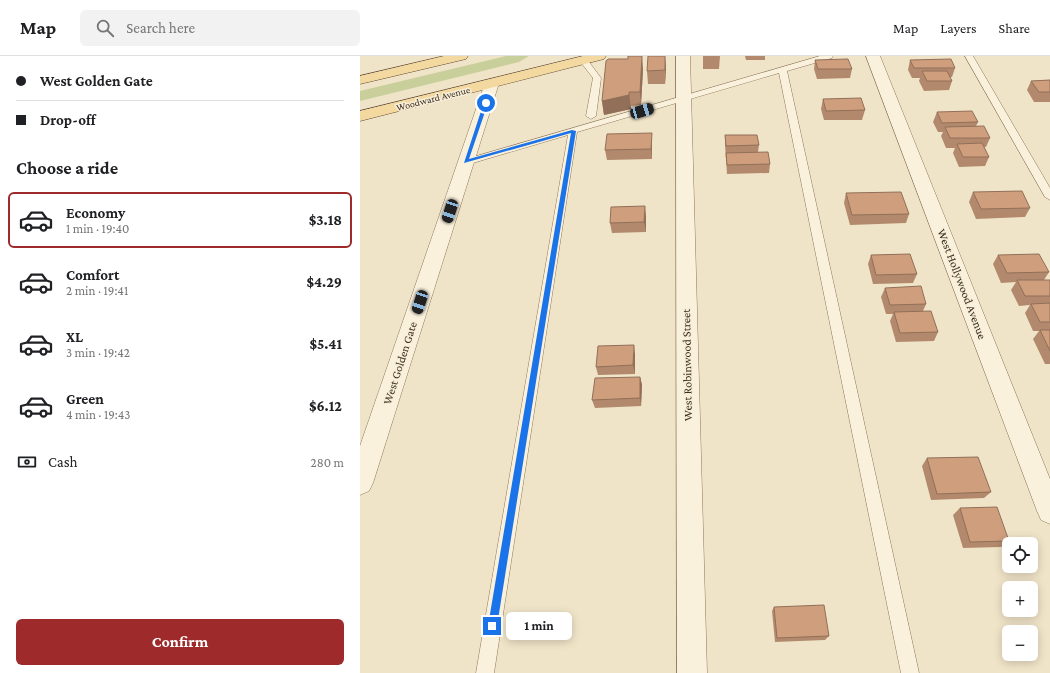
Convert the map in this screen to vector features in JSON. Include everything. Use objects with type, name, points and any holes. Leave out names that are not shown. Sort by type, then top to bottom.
[{"type":"main road","points":[[360,80],[461,56]]},
{"type":"main road","name":"Woodward Avenue","points":[[360,116],[599,56]]},
{"type":"main road","points":[[360,103],[526,62],[536,58]]},
{"type":"street","name":"West Robinwood Street","points":[[682,56],[692,673]]},
{"type":"street","name":"West Hollywood Avenue","points":[[873,56],[1050,511]]},
{"type":"street","name":"West Golden Gate","points":[[360,483],[492,83]]},
{"type":"lane","points":[[466,162],[829,56]]},
{"type":"lane","points":[[969,56],[1050,197]]},
{"type":"lane","points":[[583,60],[597,78],[591,116]]},
{"type":"lane","points":[[783,70],[910,673]]},
{"type":"lane","points":[[485,673],[573,131]]},
{"type":"green space","points":[[506,56],[529,56],[519,62],[360,101],[360,91]]},
{"type":"building","points":[[628,56],[642,56],[640,92],[629,92],[629,95],[602,101],[606,61],[608,59],[628,59]]},
{"type":"building","points":[[648,56],[665,56],[665,70],[647,71]]},
{"type":"building","points":[[848,59],[852,69],[818,69],[815,60]]},
{"type":"building","points":[[951,59],[955,68],[914,68],[910,60]]},
{"type":"building","points":[[922,71],[947,71],[952,81],[927,81]]},
{"type":"building","points":[[1050,80],[1050,92],[1039,92],[1031,81]]},
{"type":"building","points":[[861,98],[865,110],[826,111],[823,99]]},
{"type":"building","points":[[972,111],[978,122],[942,123],[937,112]]},
{"type":"building","points":[[984,126],[990,138],[950,138],[945,127]]},
{"type":"building","points":[[652,133],[651,149],[605,150],[607,134]]},
{"type":"building","points":[[725,135],[757,135],[759,145],[726,146]]},
{"type":"building","points":[[982,143],[989,157],[963,157],[957,144]]},
{"type":"building","points":[[768,152],[770,164],[727,165],[726,153]]},
{"type":"building","points":[[1022,191],[1030,208],[981,209],[973,192]]},
{"type":"building","points":[[901,192],[909,214],[852,215],[846,193]]},
{"type":"building","points":[[645,206],[644,222],[610,223],[611,207]]},
{"type":"building","points":[[910,254],[917,274],[876,275],[871,255]]},
{"type":"building","points":[[1039,254],[1049,272],[1007,273],[998,255]]},
{"type":"building","points":[[1017,280],[1050,280],[1050,296],[1025,296]]},
{"type":"building","points":[[921,286],[926,304],[890,305],[885,288]]},
{"type":"building","points":[[1050,303],[1050,322],[1040,322],[1031,304]]},
{"type":"building","points":[[931,311],[938,332],[900,333],[894,312]]},
{"type":"building","points":[[1040,330],[1050,330],[1050,351]]},
{"type":"building","points":[[634,345],[633,365],[596,367],[598,346]]},
{"type":"building","points":[[640,377],[640,398],[592,400],[595,378]]},
{"type":"building","points":[[978,457],[991,492],[937,494],[927,458]]},
{"type":"building","points":[[997,507],[1008,537],[1002,537],[1002,541],[970,542],[960,508]]},
{"type":"building","points":[[824,605],[829,636],[777,638],[774,607]]},
{"type":"route","points":[[486,103],[466,162],[573,131],[492,626]]}]
